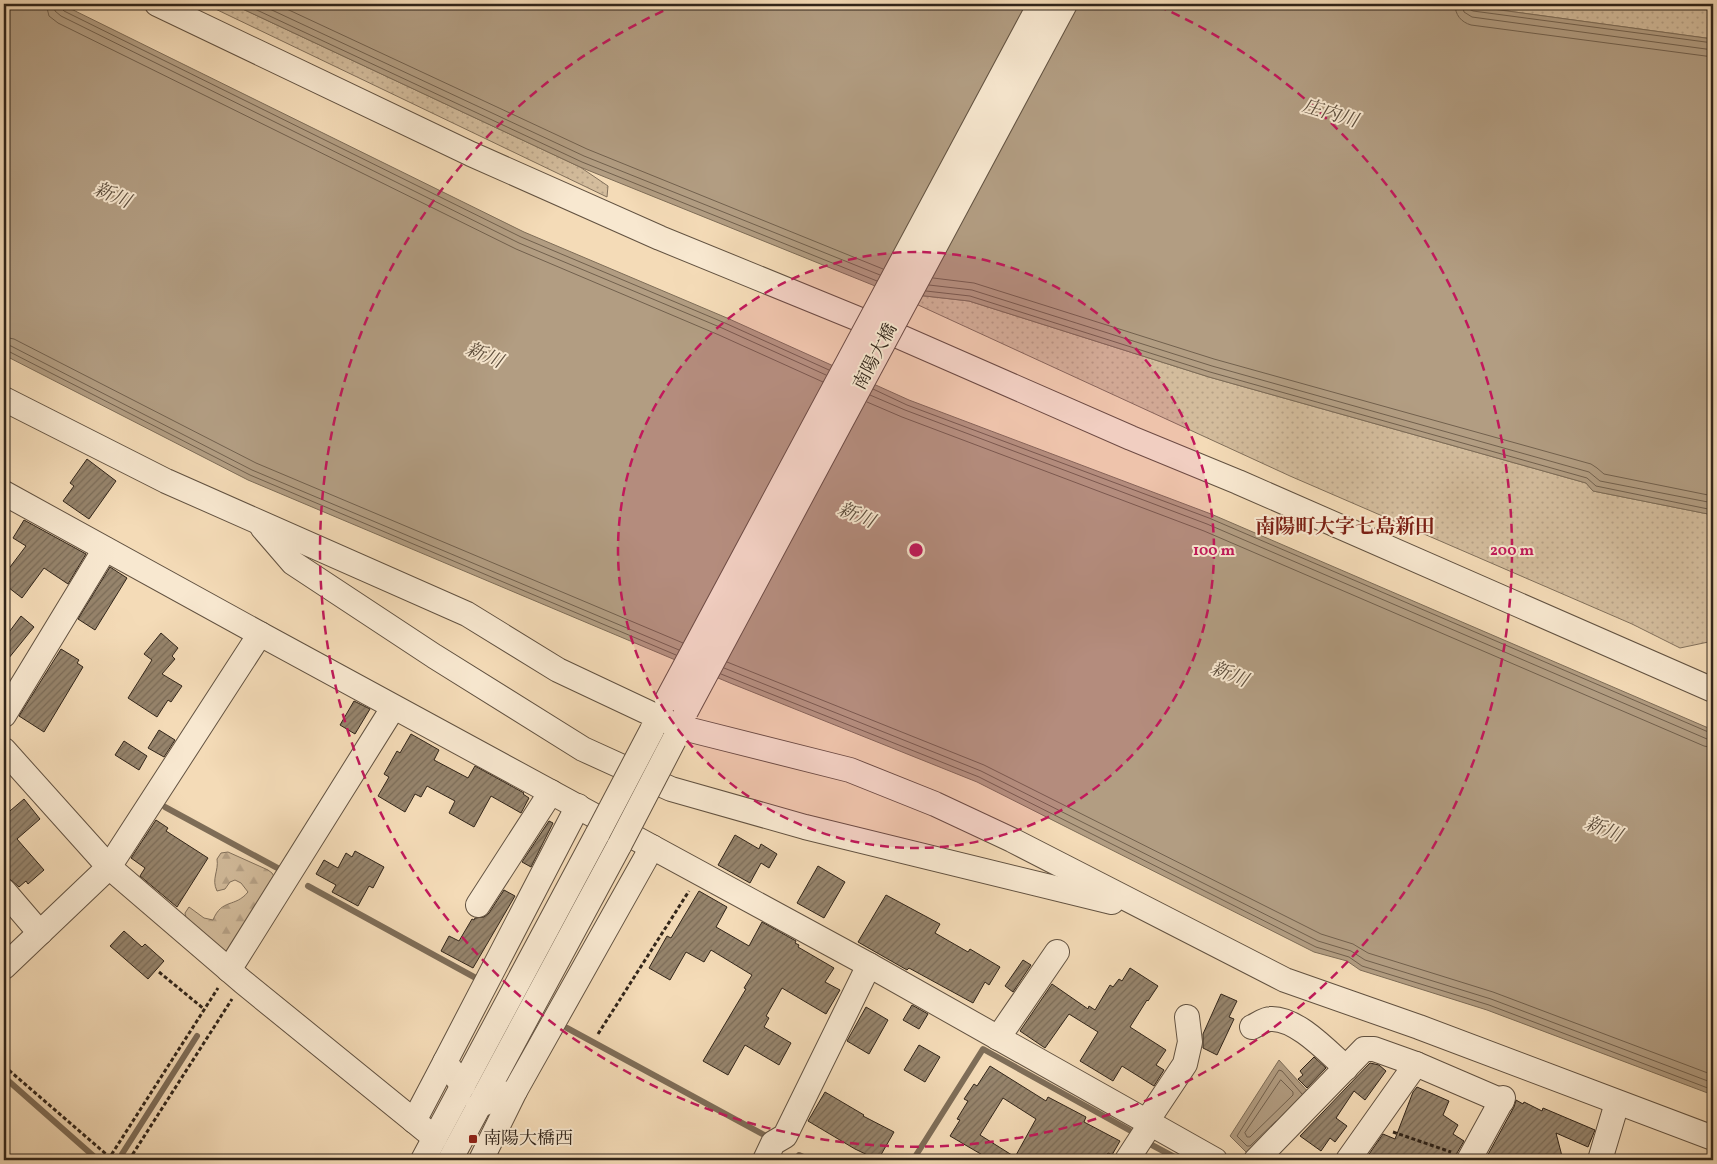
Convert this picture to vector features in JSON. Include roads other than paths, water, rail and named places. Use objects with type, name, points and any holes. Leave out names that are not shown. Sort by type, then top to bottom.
[{"type":"street","points":[[157,4],[470,154],[633,226],[1238,482],[1713,690]]},
{"type":"street","name":"南陽大橋","points":[[670,721],[1040,4]]},
{"type":"street","name":"南陽大橋","points":[[670,721],[1065,4]]},
{"type":"street","points":[[4,399],[166,482],[467,614],[558,670],[670,721],[850,770],[935,804],[1012,840],[1286,980],[1419,1027],[1713,1138]]},
{"type":"street","points":[[4,493],[393,708],[578,806],[869,966],[1215,1160]]},
{"type":"street","points":[[256,521],[294,563],[434,656],[582,749],[672,789],[806,827],[1150,911]]},
{"type":"street","points":[[4,715],[106,549]]},
{"type":"street","points":[[4,967],[109,867],[260,634]]},
{"type":"street","points":[[236,976],[393,708]]},
{"type":"street","points":[[423,1160],[598,832],[670,721]]},
{"type":"street","points":[[453,1159],[478,1106],[620,844],[670,721]]},
{"type":"street","points":[[4,750],[109,867],[236,976],[435,1138]]},
{"type":"street","points":[[478,905],[552,792]]},
{"type":"street","points":[[414,1121],[578,806]]},
{"type":"street","points":[[481,1160],[515,1091],[652,847]]},
{"type":"street","points":[[4,891],[40,933]]},
{"type":"street","points":[[998,1038],[1057,952]]},
{"type":"street","points":[[781,1160],[786,1150],[785,1136],[869,966]]},
{"type":"street","points":[[1126,1160],[1185,1064],[1190,1042],[1187,1017]]},
{"type":"street","points":[[1252,1027],[1270,1019],[1304,1030],[1346,1068]]},
{"type":"street","points":[[1256,1160],[1364,1049],[1374,1049],[1416,1064],[1502,1100],[1470,1159]]},
{"type":"street","points":[[445,1062],[463,1086]]},
{"type":"street","points":[[1348,1160],[1416,1064]]},
{"type":"street","points":[[478,1106],[515,1091]]},
{"type":"street","points":[[1600,1160],[1617,1103]]},
{"type":"street","points":[[765,1160],[773,1143],[785,1136]]},
{"type":"water","name":"新川","points":[[4,4],[61,4],[524,232],[727,318],[909,400],[1211,514],[1713,730],[1713,1095],[1487,1010],[1360,970],[1347,961],[1314,952],[977,782],[730,683],[248,480],[4,355]]},
{"type":"water","name":"庄内川","points":[[232,4],[1456,4],[1713,39],[1713,515],[1593,491],[1586,483],[1209,377],[969,301],[890,292],[580,167]]},
{"type":"water","points":[[1279,1060],[1310,1094],[1249,1155],[1230,1136]]},
{"type":"waterway","points":[[165,807],[283,871]]},
{"type":"waterway","points":[[308,886],[474,977]]},
{"type":"waterway","points":[[567,1028],[766,1136]]},
{"type":"waterway","points":[[122,1154],[197,1036]]},
{"type":"waterway","points":[[913,1160],[983,1049],[1129,1130]]},
{"type":"waterway","points":[[4,1077],[98,1160]]},
{"type":"waterway","points":[[1150,1144],[1180,1160]]},
{"type":"waterway","points":[[799,1155],[810,1160]]},
{"type":"place","name":"南陽大橋西","points":[[473,1139]]},
{"type":"district","name":"南陽町大字七島新田","points":[[1345,528]]}]
